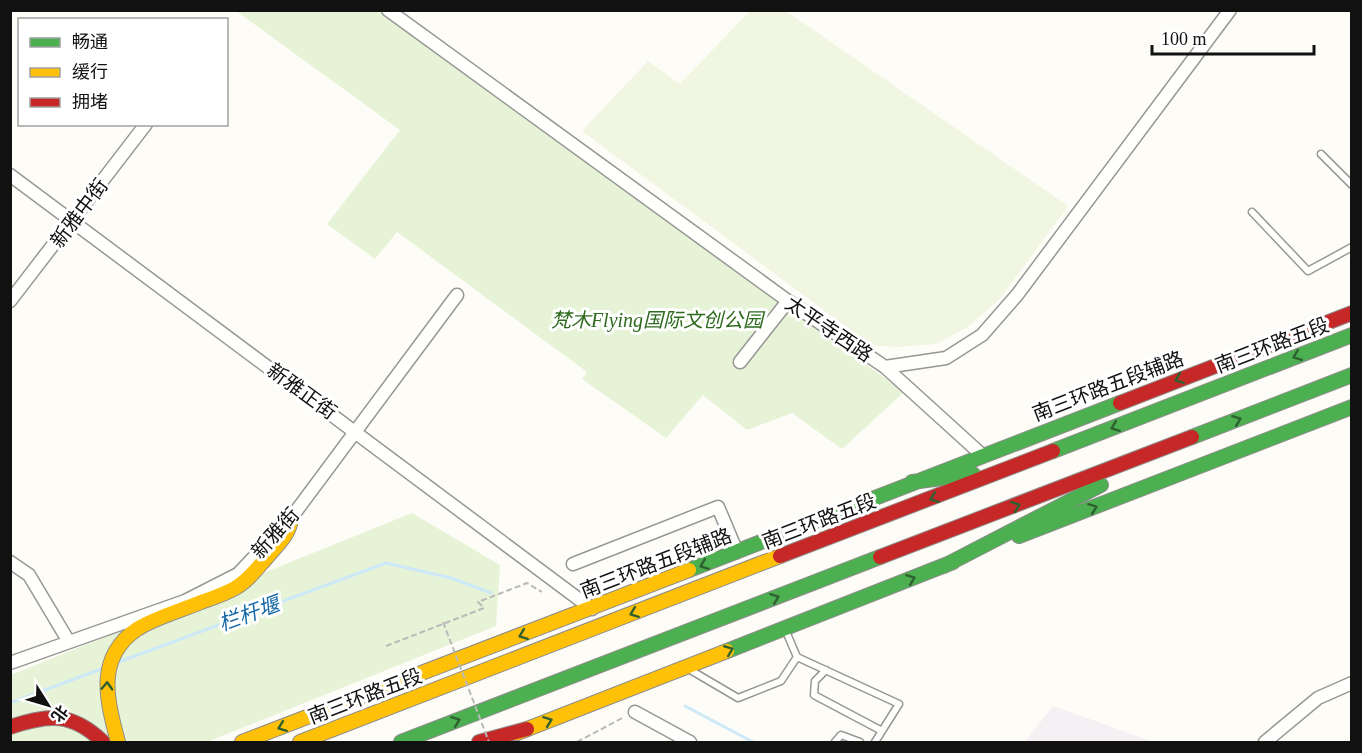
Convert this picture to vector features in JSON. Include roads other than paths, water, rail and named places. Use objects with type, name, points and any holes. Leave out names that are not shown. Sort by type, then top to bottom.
[{"type":"main road","name":"南三环路五段辅路","points":[[242,742],[592,609],[912,482],[1352,313]]},
{"type":"main road","name":"南三环路五段","points":[[300,742],[1352,335]]},
{"type":"main road","points":[[401,742],[1352,375]]},
{"type":"main road","points":[[491,742],[1352,407]]},
{"type":"main road","points":[[944,566],[1199,435]]},
{"type":"main road","points":[[912,482],[1006,470]]},
{"type":"main road","points":[[118,742],[107,705],[106,690],[108,667],[126,636],[139,628],[236,588],[255,572],[290,530],[291,518]]},
{"type":"main road","points":[[10,727],[36,717],[63,717],[82,723],[103,742]]},
{"type":"main road","points":[[479,742],[527,729]]},
{"type":"street","name":"太平寺西路","points":[[388,10],[788,301],[885,368],[946,358],[982,335],[1017,295],[1230,10]]},
{"type":"street","name":"新雅中街","points":[[10,301],[73,222],[145,126]]},
{"type":"street","name":"新雅正街","points":[[10,175],[592,609]]},
{"type":"street","name":"新雅街","points":[[10,663],[185,601],[238,574],[291,518],[457,295]]},
{"type":"street","points":[[740,362],[788,301]]},
{"type":"street","points":[[885,368],[982,455]]},
{"type":"street","points":[[573,564],[718,507],[737,552]]},
{"type":"street","points":[[10,562],[29,575],[69,642]]},
{"type":"street","points":[[1265,742],[1318,698],[1352,683]]},
{"type":"street","points":[[635,712],[690,742]]},
{"type":"lane","points":[[1321,154],[1352,184]]},
{"type":"lane","points":[[1252,212],[1308,271],[1352,247]]},
{"type":"lane","points":[[784,628],[797,657],[899,704],[875,742]]},
{"type":"lane","points":[[685,668],[738,698],[781,681],[797,657]]},
{"type":"lane","points":[[826,670],[815,681],[814,695],[882,731]]},
{"type":"lane","points":[[835,742],[841,735],[860,742]]},
{"type":"waterway","name":"栏杆堰","points":[[116,663],[386,563],[451,578],[491,593]]},
{"type":"waterway","name":"栏杆堰","points":[[10,703],[104,668]]},
{"type":"waterway","name":"栏杆堰","points":[[685,706],[753,742]]},
{"type":"park label","name":"梵木Flying国际文创公园","points":[[657,320]]}]
